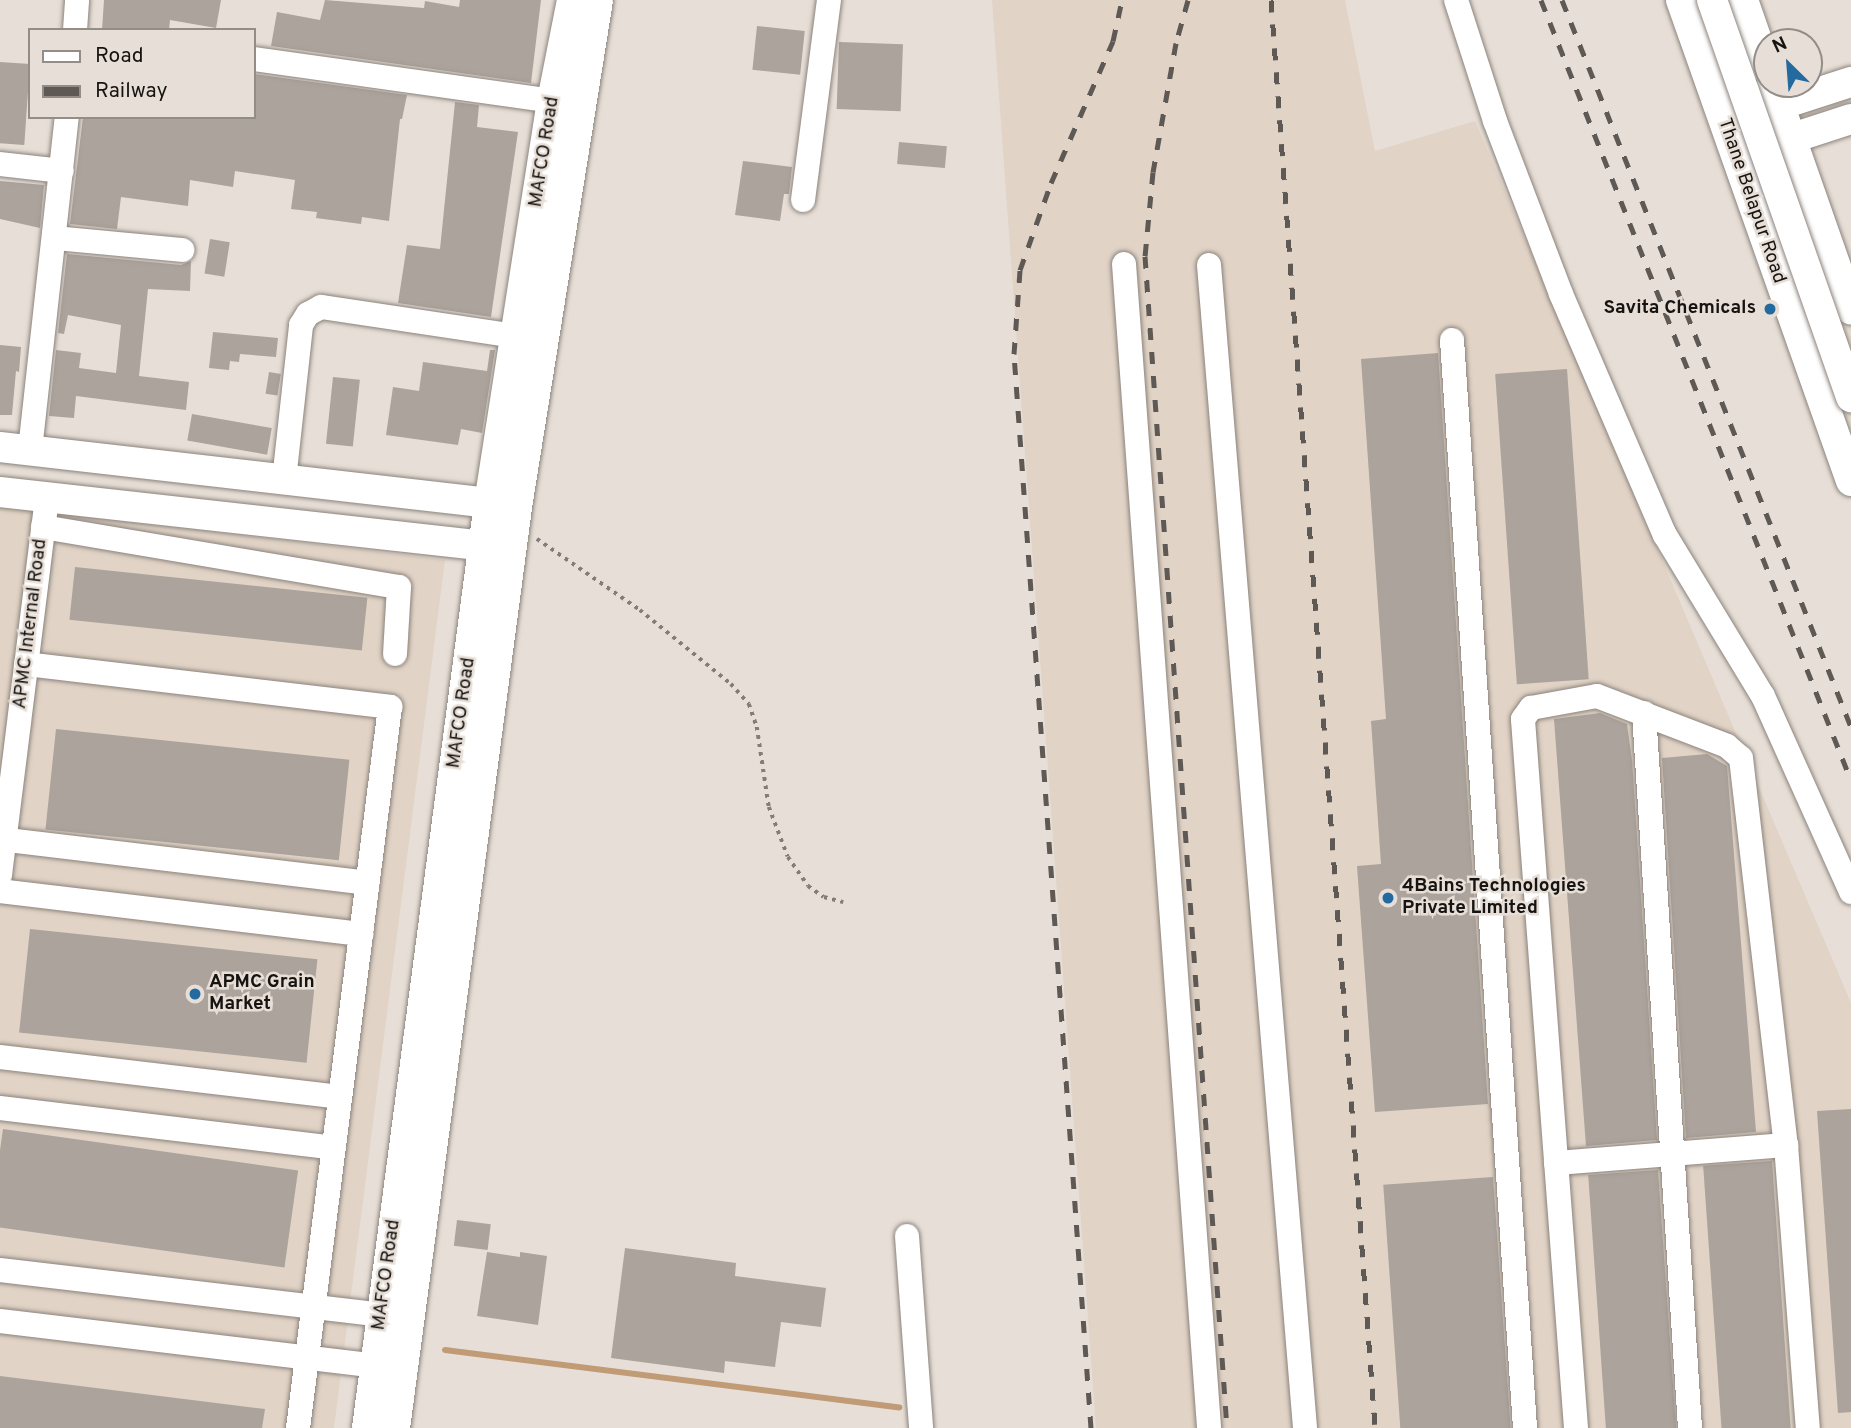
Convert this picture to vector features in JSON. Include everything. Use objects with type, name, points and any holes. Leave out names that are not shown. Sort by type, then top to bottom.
[{"type":"main road","name":"MAFCO Road","points":[[367,1428],[389,1368],[504,525],[566,103],[572,0]]},
{"type":"main road","name":"MAFCO Road","points":[[504,525],[516,336],[566,103],[598,0]]},
{"type":"main road","name":"Thane Belapur Road","points":[[1681,0],[1851,481]]},
{"type":"main road","points":[[1712,0],[1851,397]]},
{"type":"main road","points":[[1743,0],[1753,29]]},
{"type":"main road","points":[[1823,86],[1851,82]]},
{"type":"main road","points":[[1724,123],[1769,98]]},
{"type":"main road","points":[[1777,98],[1851,310]]},
{"type":"main road","points":[[1735,157],[1851,119]]},
{"type":"main road","points":[[0,447],[284,480],[504,525]]},
{"type":"main road","points":[[0,492],[504,525]]},
{"type":"main road","name":"MAFCO Road","points":[[389,1368],[395,1428]]},
{"type":"street","points":[[75,28],[77,0]]},
{"type":"street","points":[[803,200],[829,0]]},
{"type":"street","points":[[1456,0],[1495,121],[1561,294],[1660,523],[1763,696],[1851,891]]},
{"type":"street","points":[[256,59],[566,103]]},
{"type":"street","points":[[30,450],[67,119]]},
{"type":"street","points":[[0,164],[62,171]]},
{"type":"street","points":[[55,237],[182,250]]},
{"type":"street","points":[[1124,264],[1209,1428]]},
{"type":"street","points":[[1209,265],[1305,1428]]},
{"type":"street","points":[[284,480],[301,325],[308,314],[321,307],[516,336]]},
{"type":"street","points":[[1452,340],[1525,1428]]},
{"type":"street","name":"APMC Internal Road","points":[[0,875],[2,839],[46,497]]},
{"type":"street","points":[[43,527],[399,587],[395,654]]},
{"type":"street","points":[[26,664],[390,707],[298,1428]]},
{"type":"street","points":[[1576,1428],[1523,719],[1531,708],[1597,696],[1727,746],[1741,758],[1786,1145],[1808,1428]]},
{"type":"street","points":[[1644,713],[1690,1428]]},
{"type":"street","points":[[2,839],[367,883]]},
{"type":"street","points":[[0,891],[360,934]]},
{"type":"street","points":[[0,1057],[340,1097]]},
{"type":"street","points":[[0,1108],[333,1148]]},
{"type":"street","points":[[1556,1163],[1786,1145]]},
{"type":"street","points":[[907,1236],[921,1428]]},
{"type":"street","points":[[0,1270],[396,1317]]},
{"type":"street","points":[[0,1321],[389,1368]]},
{"type":"path","points":[[504,525],[547,547],[677,637],[731,684],[749,704],[757,727],[769,807],[788,857],[808,886],[824,897],[843,902]]},
{"type":"shaded area","points":[[992,0],[1345,0],[1375,151],[1475,121],[1851,1003],[1851,1428],[1096,1428]]},
{"type":"shaded area","name":"APMC Grain Market","points":[[0,505],[445,560],[334,1428],[0,1428]]},
{"type":"building","points":[[104,0],[221,0],[216,28],[170,20],[169,28],[102,28]]},
{"type":"building","points":[[325,0],[424,8],[425,1],[459,7],[460,0],[541,0],[531,83],[271,46],[277,12],[320,20]]},
{"type":"building","points":[[757,26],[805,31],[800,75],[752,70]]},
{"type":"building","points":[[839,42],[903,44],[901,111],[837,109]]},
{"type":"building","points":[[0,62],[28,64],[24,145],[0,143]]},
{"type":"building","points":[[256,74],[407,95],[400,119],[389,221],[362,217],[361,224],[316,218],[317,212],[291,209],[295,180],[235,171],[233,187],[190,180],[188,206],[121,197],[117,229],[70,224],[83,119],[256,119]]},
{"type":"building","points":[[455,102],[479,105],[477,127],[518,132],[491,317],[398,303],[407,245],[440,249]]},
{"type":"building","points":[[899,142],[947,146],[945,168],[897,164]]},
{"type":"building","points":[[743,161],[792,167],[789,194],[784,194],[780,221],[735,215]]},
{"type":"building","points":[[0,181],[44,185],[40,228],[0,219]]},
{"type":"building","points":[[210,239],[230,242],[224,277],[205,274]]},
{"type":"building","points":[[67,254],[181,265],[191,261],[190,291],[148,289],[139,376],[189,382],[186,410],[76,396],[74,418],[49,416],[56,350],[81,353],[79,368],[116,373],[121,325],[68,315],[64,334],[58,333]]},
{"type":"building","points":[[213,332],[278,338],[276,357],[240,354],[239,362],[230,361],[229,370],[209,368]]},
{"type":"building","points":[[0,345],[21,347],[12,415],[0,415]]},
{"type":"building","points":[[490,350],[495,350],[482,433],[461,429],[458,445],[386,435],[393,387],[419,391],[423,362],[487,371]]},
{"type":"building","points":[[1438,353],[1488,1104],[1375,1112],[1357,866],[1381,864],[1371,721],[1386,719],[1361,359]]},
{"type":"building","points":[[1567,369],[1589,679],[1517,684],[1495,374]]},
{"type":"building","points":[[269,372],[281,374],[277,396],[266,394]]},
{"type":"building","points":[[333,377],[360,380],[353,446],[326,444]]},
{"type":"building","points":[[192,414],[272,428],[267,455],[187,441]]},
{"type":"building","points":[[75,567],[367,598],[362,650],[69,620]]},
{"type":"building","points":[[1600,713],[1627,724],[1632,760],[1657,1140],[1586,1146],[1554,719]]},
{"type":"building","points":[[56,729],[349,760],[339,860],[45,829]]},
{"type":"building","points":[[1707,754],[1727,766],[1756,1132],[1686,1138],[1662,758]]},
{"type":"building","points":[[30,929],[317,959],[307,1063],[19,1032]]},
{"type":"building","points":[[1851,1109],[1851,1412],[1838,1413],[1817,1111]]},
{"type":"building","points":[[3,1129],[298,1170],[284,1268],[0,1228],[0,1150]]},
{"type":"building","points":[[1772,1161],[1791,1428],[1722,1428],[1703,1166]]},
{"type":"building","points":[[1658,1170],[1676,1428],[1606,1428],[1588,1175]]},
{"type":"building","points":[[1493,1177],[1511,1428],[1400,1428],[1383,1185]]},
{"type":"building","points":[[457,1220],[491,1224],[488,1250],[454,1246]]},
{"type":"building","points":[[625,1248],[736,1263],[735,1276],[826,1288],[821,1327],[781,1322],[775,1367],[725,1361],[724,1373],[611,1358]]},
{"type":"building","points":[[487,1252],[520,1257],[520,1252],[547,1256],[538,1325],[477,1316]]},
{"type":"building","points":[[0,1376],[265,1409],[262,1428],[0,1428]]},
{"type":"waterway","points":[[445,1350],[899,1407]]},
{"type":"railway","points":[[1091,1428],[1014,354],[1020,270],[1051,183],[1113,41],[1122,0]]},
{"type":"railway","points":[[1188,0],[1176,43],[1153,172],[1145,256],[1227,1428]]},
{"type":"railway","points":[[1271,0],[1375,1428]]},
{"type":"railway","points":[[1541,0],[1851,780]]},
{"type":"railway","points":[[1562,0],[1851,727]]},
{"type":"place","name":"Savita Chemicals","points":[[1770,309]]},
{"type":"place","name":"4Bains Technologies Private Limited","points":[[1388,898]]},
{"type":"place","name":"APMC Grain Market","points":[[195,994]]}]
